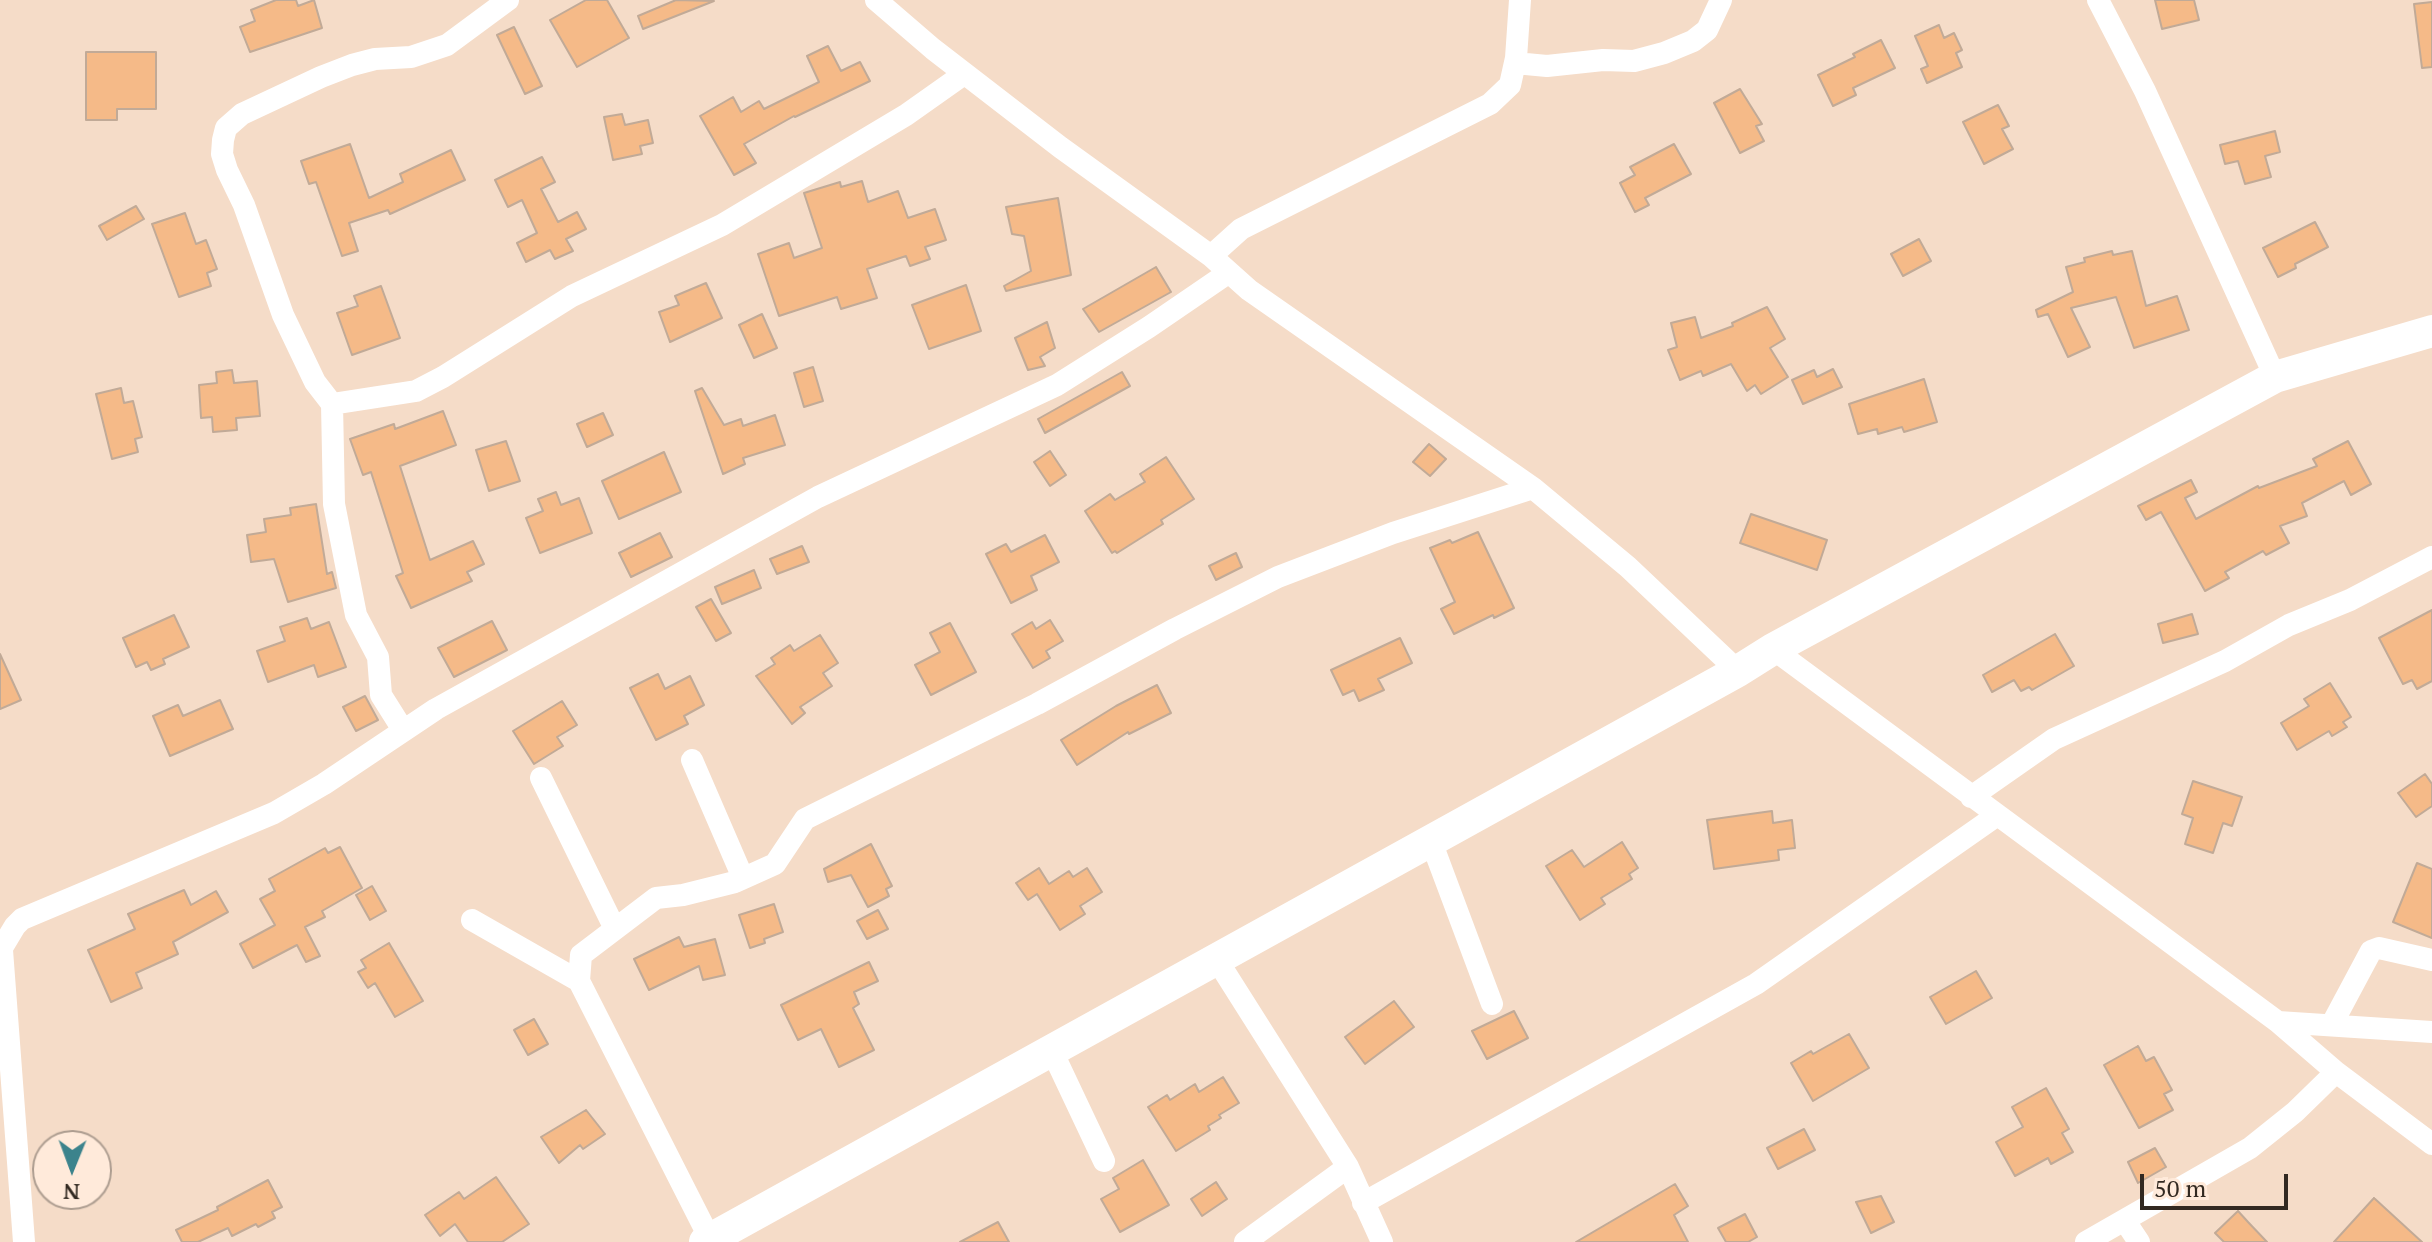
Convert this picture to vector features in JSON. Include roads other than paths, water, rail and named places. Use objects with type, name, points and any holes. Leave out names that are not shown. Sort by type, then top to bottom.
[{"type":"street","points":[[403,730],[381,695],[378,657],[356,615],[334,504],[332,404],[315,382],[283,315],[244,205],[224,160],[223,140],[226,128],[242,114],[321,77],[375,59],[411,57],[447,45],[508,0]]},
{"type":"street","points":[[1211,256],[1241,229],[1490,104],[1510,85],[1520,0]]},
{"type":"street","points":[[1515,63],[1547,66],[1603,60],[1634,61],[1664,53],[1693,41],[1707,30],[1721,0]]},
{"type":"street","points":[[2098,0],[2145,91],[2218,258],[2275,377]]},
{"type":"street","points":[[887,3],[964,74],[1211,256],[1249,290],[1533,488],[1628,567],[1738,671]]},
{"type":"street","points":[[332,404],[416,391],[443,377],[572,296],[736,217],[906,115],[964,74]]},
{"type":"street","points":[[24,1242],[1,950],[22,919],[274,813],[324,784],[436,709],[818,497],[1057,385],[1228,273]]},
{"type":"street","points":[[1533,488],[1393,533],[1265,583],[1037,704],[805,819],[775,864],[743,878],[683,895],[656,898],[581,955],[579,981],[707,1240],[1217,960],[1773,649],[2275,377],[2432,331]]},
{"type":"street","points":[[1971,797],[2054,739],[2225,661],[2289,625],[2350,600],[2432,557]]},
{"type":"street","points":[[1773,649],[2278,1022],[2336,1072],[2432,1144]]},
{"type":"street","points":[[692,760],[743,878]]},
{"type":"street","points":[[541,778],[615,929]]},
{"type":"street","points":[[1363,1203],[1756,984],[1996,816]]},
{"type":"street","points":[[1431,841],[1492,1004]]},
{"type":"street","points":[[472,920],[579,981]]},
{"type":"street","points":[[2332,1024],[2371,951],[2379,948],[2432,960]]},
{"type":"street","points":[[1217,960],[1348,1167],[1382,1242]]},
{"type":"street","points":[[2278,1022],[2432,1032]]},
{"type":"street","points":[[1052,1051],[1104,1161]]},
{"type":"street","points":[[2086,1242],[2250,1148],[2295,1112],[2336,1072]]},
{"type":"street","points":[[1245,1242],[1348,1167]]},
{"type":"street","points":[[2125,1221],[2139,1242]]}]
